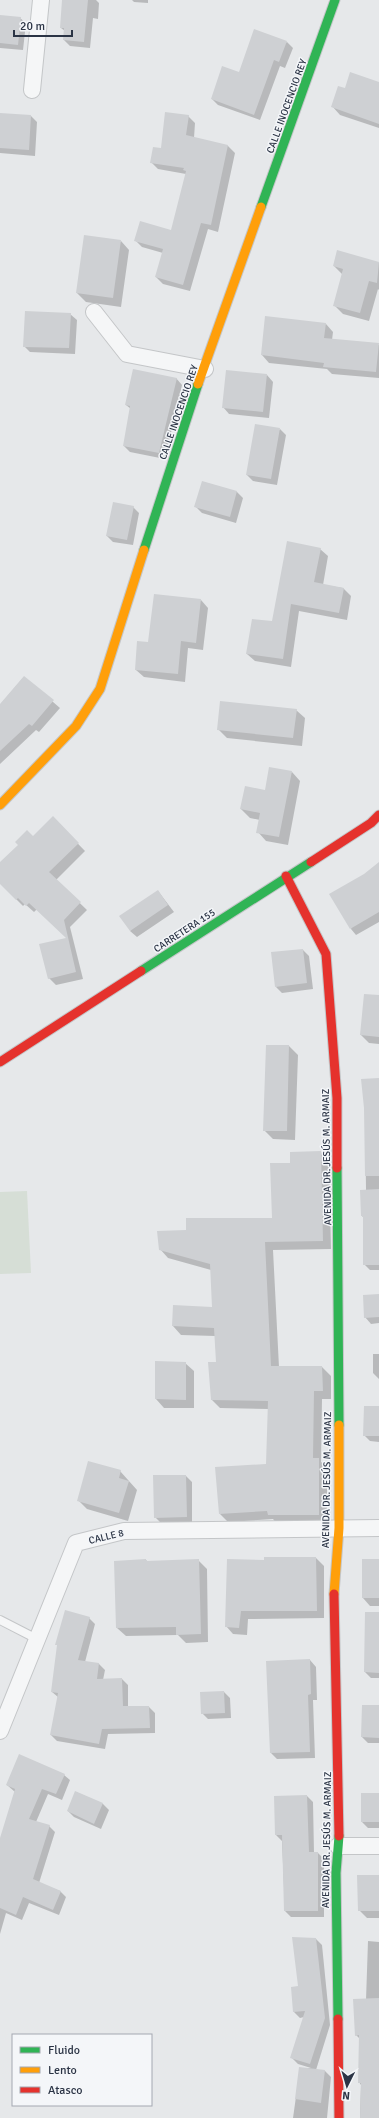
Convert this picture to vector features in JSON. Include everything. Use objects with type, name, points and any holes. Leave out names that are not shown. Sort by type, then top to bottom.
[{"type":"street","points":[[32,90],[41,0]]},
{"type":"street","name":"CALLE INOCENCIO REY","points":[[0,805],[76,726],[100,689],[184,425],[335,0]]},
{"type":"street","points":[[94,312],[127,354],[204,369]]},
{"type":"street","name":"CARRETERA 155","points":[[0,1062],[286,876],[371,824],[379,815]]},
{"type":"street","name":"AVENIDA DR. JESÚS M. ARMAIZ","points":[[286,876],[326,954],[337,1098],[339,1528],[334,1581],[338,1846],[336,1873],[339,2118]]},
{"type":"street","points":[[339,1528],[379,1528]]},
{"type":"street","name":"CALLE 8","points":[[0,1731],[76,1543],[124,1531],[339,1528]]},
{"type":"street","points":[[338,1846],[379,1846]]},
{"type":"lane","points":[[0,1620],[37,1639]]},
{"type":"shaded area","points":[[27,1191],[31,1273],[0,1274],[0,1192]]},
{"type":"building","points":[[62,0],[88,0],[84,42],[63,40],[64,28],[60,28]]},
{"type":"building","points":[[0,15],[21,17],[18,45],[0,43]]},
{"type":"building","points":[[254,29],[287,41],[279,62],[274,60],[254,115],[211,99],[222,66],[239,72]]},
{"type":"building","points":[[350,72],[379,82],[379,124],[331,107],[338,86],[345,88]]},
{"type":"building","points":[[165,112],[189,115],[186,135],[228,145],[211,225],[201,223],[183,285],[155,277],[163,249],[134,241],[140,221],[171,230],[186,171],[183,170],[184,168],[150,163],[153,147],[161,148]]},
{"type":"building","points":[[0,113],[31,115],[29,150],[0,148]]},
{"type":"building","points":[[84,235],[121,240],[113,298],[76,293]]},
{"type":"building","points":[[337,250],[379,262],[377,283],[369,281],[360,313],[333,306],[343,269],[333,266]]},
{"type":"building","points":[[25,311],[71,313],[69,348],[23,347]]},
{"type":"building","points":[[265,316],[326,323],[324,338],[379,343],[376,372],[323,367],[324,363],[261,355]]},
{"type":"building","points":[[133,369],[177,378],[159,453],[123,446],[130,406],[125,405]]},
{"type":"building","points":[[226,370],[267,374],[263,412],[222,408]]},
{"type":"building","points":[[255,424],[280,428],[271,479],[246,475]]},
{"type":"building","points":[[202,481],[237,491],[230,517],[194,507]]},
{"type":"building","points":[[113,502],[134,506],[127,540],[106,536]]},
{"type":"building","points":[[287,541],[321,548],[314,582],[344,588],[339,613],[291,604],[283,659],[246,654],[252,619],[272,621]]},
{"type":"building","points":[[154,594],[201,599],[196,643],[181,641],[178,674],[135,670],[137,641],[148,642]]},
{"type":"building","points":[[24,676],[54,700],[32,726],[29,724],[0,751],[0,704]]},
{"type":"building","points":[[220,701],[297,709],[293,738],[217,730]]},
{"type":"building","points":[[269,767],[292,771],[279,837],[256,833],[260,813],[240,809],[245,786],[265,790]]},
{"type":"building","points":[[53,816],[79,843],[49,872],[81,902],[64,920],[76,972],[48,979],[39,944],[66,938],[29,903],[26,906],[18,898],[16,900],[0,884],[0,862],[18,845],[15,842],[27,830],[33,836]]},
{"type":"building","points":[[379,862],[379,912],[350,929],[329,894],[364,874]]},
{"type":"building","points":[[158,890],[168,905],[130,931],[119,916]]},
{"type":"building","points":[[303,949],[307,983],[275,987],[271,952]]},
{"type":"building","points":[[364,994],[379,995],[379,1037],[360,1035]]},
{"type":"building","points":[[266,1045],[289,1045],[287,1131],[263,1131]]},
{"type":"building","points":[[379,1078],[379,1176],[365,1176],[364,1108],[361,1079]]},
{"type":"building","points":[[321,1151],[323,1241],[265,1242],[271,1366],[322,1366],[323,1391],[314,1391],[313,1458],[319,1458],[319,1515],[268,1515],[267,1511],[219,1514],[215,1467],[266,1464],[268,1401],[211,1400],[208,1362],[216,1362],[214,1328],[172,1326],[173,1305],[212,1307],[210,1264],[159,1250],[157,1231],[186,1230],[186,1218],[272,1218],[270,1163],[290,1163],[290,1152]]},
{"type":"building","points":[[379,1189],[379,1265],[363,1265],[363,1216],[361,1216],[360,1190]]},
{"type":"building","points":[[379,1294],[379,1317],[364,1318],[363,1295]]},
{"type":"building","points":[[155,1361],[186,1362],[186,1400],[155,1399]]},
{"type":"building","points":[[364,1406],[379,1406],[379,1436],[363,1436]]},
{"type":"building","points":[[88,1461],[121,1470],[119,1478],[129,1481],[119,1513],[77,1501]]},
{"type":"building","points":[[153,1475],[186,1475],[187,1517],[154,1518]]},
{"type":"building","points":[[264,1557],[316,1557],[317,1611],[241,1611],[239,1628],[225,1627],[227,1559],[264,1560]]},
{"type":"building","points":[[146,1559],[146,1561],[199,1559],[201,1634],[176,1635],[176,1627],[116,1628],[114,1561]]},
{"type":"building","points":[[362,1559],[379,1559],[379,1598],[362,1598]]},
{"type":"building","points":[[65,1610],[90,1617],[78,1660],[99,1663],[97,1679],[122,1678],[123,1706],[149,1706],[150,1728],[102,1729],[99,1744],[50,1735],[58,1693],[51,1692],[57,1645],[55,1645]]},
{"type":"building","points":[[365,1612],[379,1612],[379,1673],[364,1672]]},
{"type":"building","points":[[310,1659],[311,1694],[308,1695],[310,1752],[270,1753],[266,1661]]},
{"type":"building","points":[[224,1691],[225,1713],[201,1714],[200,1692]]},
{"type":"building","points":[[362,1705],[379,1705],[379,1738],[361,1737]]},
{"type":"building","points":[[19,1754],[65,1774],[56,1794],[42,1789],[29,1819],[50,1825],[33,1879],[61,1891],[53,1910],[23,1897],[16,1915],[0,1908],[0,1838],[15,1789],[6,1785]]},
{"type":"building","points":[[75,1791],[103,1803],[94,1824],[67,1811]]},
{"type":"building","points":[[361,1793],[379,1793],[379,1822],[361,1822]]},
{"type":"building","points":[[307,1795],[309,1852],[318,1852],[318,1911],[284,1911],[282,1835],[275,1835],[274,1796]]},
{"type":"building","points":[[357,1875],[379,1875],[379,1911],[358,1911]]},
{"type":"building","points":[[292,1937],[316,1938],[325,2018],[310,2064],[290,2058],[305,2011],[293,2012],[291,1987],[298,1986]]},
{"type":"building","points":[[379,1998],[379,2118],[360,2118],[361,2083],[358,2083],[359,2035],[355,2036],[353,1999]]},
{"type":"building","points":[[299,2067],[325,2070],[321,2103],[295,2099]]},
{"type":"traffic: fast","points":[[261,207],[335,0]]},
{"type":"traffic: fast","points":[[144,550],[198,384]]},
{"type":"traffic: fast","points":[[141,971],[311,862]]},
{"type":"traffic: fast","points":[[337,1168],[339,1425]]},
{"type":"traffic: fast","points":[[338,2019],[336,1873],[339,1836]]},
{"type":"traffic: slow","points":[[198,384],[261,207]]},
{"type":"traffic: slow","points":[[0,805],[76,726],[100,689],[144,550]]},
{"type":"traffic: slow","points":[[334,1594],[339,1528],[339,1425]]},
{"type":"traffic: jam","points":[[311,862],[371,823],[379,815]]},
{"type":"traffic: jam","points":[[286,876],[326,954],[337,1098],[337,1168]]},
{"type":"traffic: jam","points":[[0,1062],[141,971]]},
{"type":"traffic: jam","points":[[334,1594],[339,1836]]},
{"type":"traffic: jam","points":[[338,2019],[339,2118]]}]
